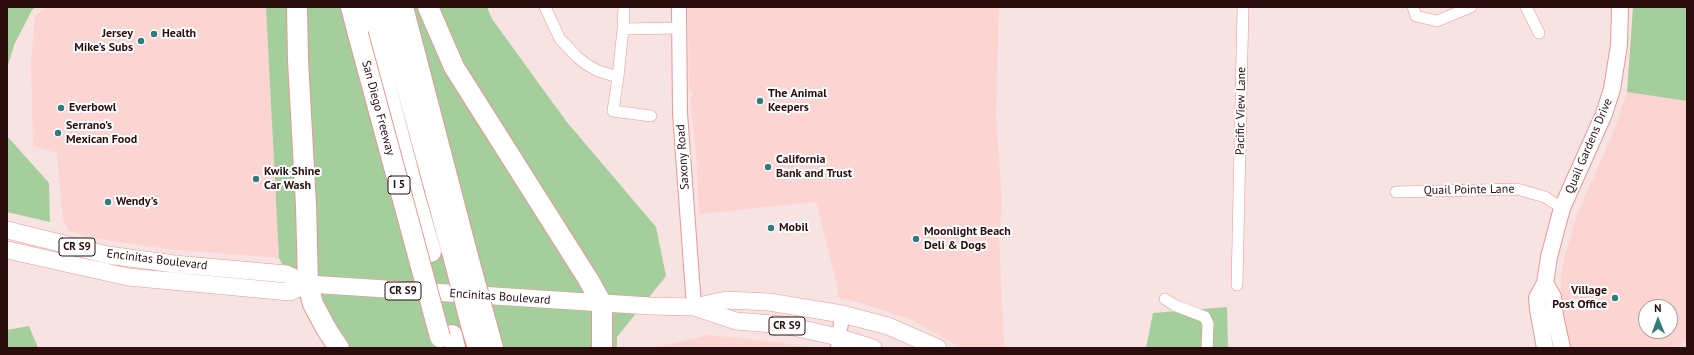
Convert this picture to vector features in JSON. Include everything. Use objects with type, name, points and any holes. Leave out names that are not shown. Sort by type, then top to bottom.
[{"type":"highway","points":[[297,7],[308,284],[313,304],[339,348]]},
{"type":"highway","name":"San Diego Freeway","points":[[350,7],[448,342]]},
{"type":"highway","points":[[366,7],[414,193],[431,252],[448,342]]},
{"type":"highway","points":[[385,7],[463,264]]},
{"type":"highway","points":[[403,7],[463,264],[479,325],[493,348]]},
{"type":"highway","points":[[428,7],[454,67],[588,279],[602,304],[602,348]]},
{"type":"highway","points":[[478,348],[479,325]]},
{"type":"main road","name":"Quail Gardens Drive","points":[[1545,348],[1537,298],[1545,283],[1549,257],[1562,208],[1604,114],[1612,89],[1618,51],[1620,7]]},
{"type":"main road","name":"Encinitas Boulevard","points":[[7,230],[108,255],[174,264],[286,274],[308,284],[602,304],[694,307],[726,300],[769,302],[842,314],[888,326],[938,348]]},
{"type":"main road","name":"Encinitas Boulevard","points":[[7,250],[114,274],[146,279],[290,292],[308,284]]},
{"type":"main road","points":[[1545,283],[1554,297],[1555,316],[1562,348]]},
{"type":"main road","name":"Encinitas Boulevard","points":[[694,307],[736,321],[784,325],[838,342],[874,348]]},
{"type":"street","points":[[545,7],[560,39],[577,57],[598,71],[618,77]]},
{"type":"street","points":[[624,7],[618,77],[613,111],[651,116]]},
{"type":"street","name":"Saxony Road","points":[[679,7],[680,113],[694,307]]},
{"type":"street","name":"Pacific View Lane","points":[[1237,285],[1243,7]]},
{"type":"street","points":[[1413,7],[1416,16],[1437,21],[1471,7]]},
{"type":"street","points":[[1526,7],[1538,33]]},
{"type":"street","points":[[623,28],[678,28]]},
{"type":"street","name":"Quail Pointe Lane","points":[[1396,192],[1517,189],[1545,198],[1562,208]]},
{"type":"street","points":[[1165,299],[1174,305],[1205,317],[1208,324],[1208,348]]},
{"type":"street","points":[[838,342],[842,314]]},
{"type":"shaded area","points":[[47,7],[266,7],[279,258],[167,249],[100,239],[69,231],[63,220],[57,153],[33,146],[31,62],[35,16]]},
{"type":"shaded area","points":[[688,7],[999,7],[996,116],[1002,202],[999,238],[1004,348],[962,348],[910,319],[858,302],[837,297],[838,290],[816,202],[699,214],[696,151],[690,99],[693,93],[689,89]]},
{"type":"shaded area","points":[[1627,92],[1687,101],[1687,340],[1677,348],[1570,348],[1564,329],[1561,301],[1561,274],[1578,212],[1614,131]]},
{"type":"shaded area","points":[[708,335],[776,342],[815,348],[653,348]]},
{"type":"green space","points":[[7,7],[36,7],[32,10],[14,45],[7,69]]},
{"type":"green space","points":[[266,7],[487,7],[492,19],[566,121],[656,227],[666,276],[617,337],[617,348],[326,348],[279,258]]},
{"type":"green space","points":[[1633,7],[1687,7],[1687,101],[1627,92]]},
{"type":"green space","points":[[7,136],[49,183],[50,222],[7,212]]},
{"type":"green space","points":[[1227,307],[1228,348],[1146,348],[1153,313]]},
{"type":"green space","points":[[29,326],[38,348],[7,348],[7,330]]},
{"type":"place","name":"Health","points":[[154,34]]},
{"type":"place","name":"Jersey Mike's Subs","points":[[141,41]]},
{"type":"place","name":"The Animal Keepers","points":[[760,101]]},
{"type":"place","name":"Everbowl","points":[[61,108]]},
{"type":"place","name":"Serrano's Mexican Food","points":[[58,133]]},
{"type":"place","name":"California Bank and Trust","points":[[768,167]]},
{"type":"place","name":"Kwik Shine Car Wash","points":[[256,179]]},
{"type":"place","name":"Wendy's","points":[[108,202]]},
{"type":"place","name":"Mobil","points":[[771,228]]},
{"type":"place","name":"Moonlight Beach Deli & Dogs","points":[[916,239]]},
{"type":"place","name":"Village Post Office","points":[[1615,298]]}]
